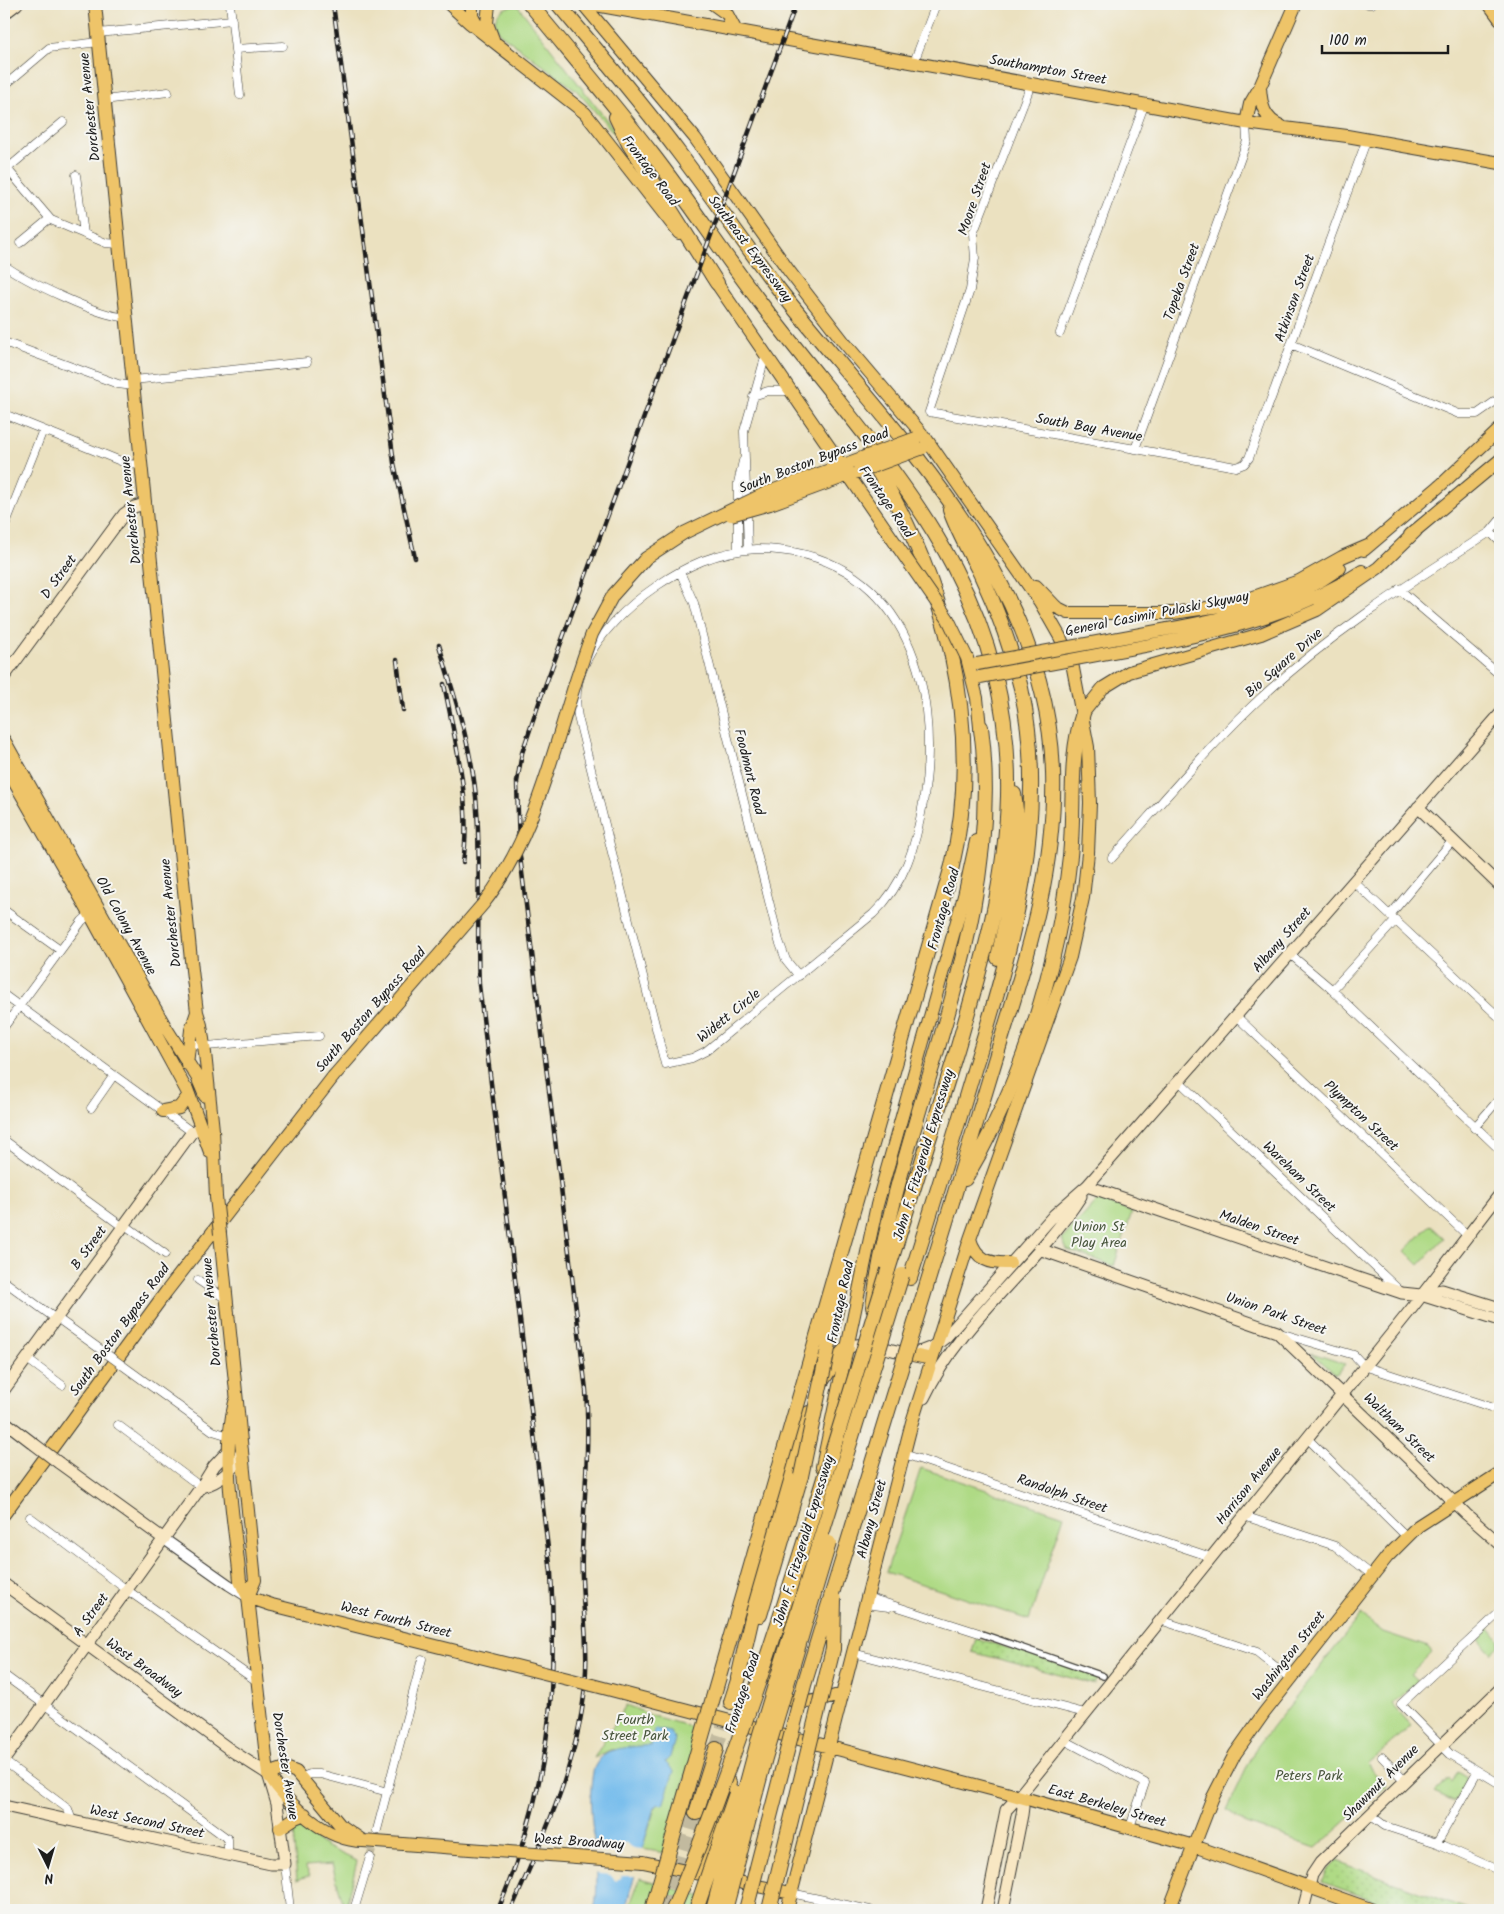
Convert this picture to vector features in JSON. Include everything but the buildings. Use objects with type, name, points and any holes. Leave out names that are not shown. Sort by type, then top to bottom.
[{"type":"highway","name":"Southeast Expressway","points":[[530,4],[652,154],[765,309],[847,412]]},
{"type":"highway","name":"Southeast Expressway","points":[[558,4],[660,128],[779,289],[897,431],[944,492]]},
{"type":"highway","points":[[605,94],[629,144],[717,283]]},
{"type":"highway","points":[[652,1910],[934,929],[954,858],[963,806],[964,746],[957,684],[942,623],[919,552],[847,412]]},
{"type":"highway","name":"John F. Fitzgerald Expressway","points":[[673,1910],[751,1728],[787,1598],[870,1330],[883,1270],[968,1014],[993,917],[1005,842],[1008,797],[1007,751],[1002,706],[994,665],[979,618],[945,549],[921,510],[847,412]]},
{"type":"highway","points":[[746,1910],[785,1751],[834,1581],[1033,934],[1048,860],[1054,784],[1048,717],[1038,674],[1026,637],[993,569],[944,492]]},
{"type":"highway","points":[[713,1910],[751,1728],[906,1276],[988,1025],[1012,940],[1026,861],[1031,798],[1028,732],[1018,677],[994,606],[981,575],[960,538],[944,492]]},
{"type":"highway","points":[[953,1199],[982,1150],[1001,1107],[1029,1038],[1048,976],[1060,924],[1068,872],[1073,818],[1075,744],[1083,713]]},
{"type":"highway","points":[[883,1270],[899,1178],[957,980],[974,904],[982,858],[986,816],[986,767],[981,727]]},
{"type":"highway","points":[[725,1910],[781,1702],[986,1002],[1004,929],[1013,877],[1017,824],[1007,751]]},
{"type":"highway","points":[[738,1678],[750,1648],[801,1476],[844,1271],[846,1234]]},
{"type":"highway","points":[[731,1702],[761,1578],[810,1408],[826,1374],[847,1348]]},
{"type":"highway","points":[[769,1910],[833,1649],[834,1581]]},
{"type":"highway","points":[[696,1910],[746,1766],[751,1728]]},
{"type":"highway","points":[[696,1812],[716,1750]]},
{"type":"highway","points":[[690,1910],[697,1873],[728,1783]]},
{"type":"highway","points":[[696,1910],[697,1873]]},
{"type":"main road","points":[[4,14],[16,4]]},
{"type":"main road","name":"Dorchester Avenue","points":[[95,4],[197,1012],[204,1046],[202,1129]]},
{"type":"main road","name":"Frontage Road","points":[[449,4],[577,105],[610,143],[717,283],[792,391],[850,469],[898,547],[943,610],[974,669],[981,727],[981,802],[972,864],[884,1177],[803,1553],[769,1662],[751,1728],[728,1783]]},
{"type":"main road","points":[[472,4],[472,16],[480,30]]},
{"type":"main road","points":[[489,4],[488,30],[496,42]]},
{"type":"main road","points":[[583,4],[695,138],[814,303],[923,441],[1046,611],[1060,637],[1074,670],[1083,713],[1089,758],[1090,822],[1085,886],[1077,930],[1054,1006],[970,1239],[912,1422]]},
{"type":"main road","name":"Southampton Street","points":[[593,4],[1246,122],[1367,139],[1500,163]]},
{"type":"main road","points":[[713,4],[727,14],[735,29]]},
{"type":"main road","points":[[1246,122],[1250,104],[1260,87],[1296,4]]},
{"type":"main road","points":[[1489,4],[1500,19]]},
{"type":"main road","points":[[1260,87],[1262,105],[1268,118],[1286,128]]},
{"type":"main road","name":"General Casimir Pulaski Skyway","points":[[1169,635],[1237,616],[1280,601],[1320,581],[1370,545],[1442,484],[1500,429]]},
{"type":"main road","name":"South Boston Bypass Road","points":[[4,1514],[174,1283],[332,1077],[483,904],[510,864],[537,800],[596,624],[613,595],[637,566],[684,533],[716,518],[923,441]]},
{"type":"main road","name":"General Casimir Pulaski Skyway","points":[[974,669],[1169,635],[1252,623],[1305,603],[1351,578],[1416,531],[1500,460]]},
{"type":"main road","name":"D Street","points":[[4,677],[124,514],[134,507],[146,504]]},
{"type":"main road","points":[[1083,713],[1103,688],[1128,672],[1261,634],[1317,610],[1378,568],[1416,531]]},
{"type":"main road","points":[[997,544],[1056,607],[1075,614],[1173,613],[1234,604],[1299,581],[1342,557],[1370,545]]},
{"type":"main road","name":"Albany Street","points":[[787,1910],[912,1422],[951,1350],[1063,1223],[1087,1186],[1500,714]]},
{"type":"main road","name":"Old Colony Avenue","points":[[4,740],[189,1095]]},
{"type":"main road","name":"Old Colony Avenue","points":[[4,764],[202,1086],[202,1129]]},
{"type":"main road","points":[[1418,808],[1500,886]]},
{"type":"main road","name":"Dorchester Avenue","points":[[197,1012],[189,1043],[187,1062],[189,1095],[213,1160],[255,1580],[248,1597]]},
{"type":"main road","points":[[163,1111],[179,1108],[189,1095]]},
{"type":"main road","name":"B Street","points":[[4,1390],[124,1226],[202,1129]]},
{"type":"main road","name":"Albany Street","points":[[847,1348],[865,1345],[907,1354],[919,1353],[936,1345],[950,1332],[1063,1206],[1087,1186]]},
{"type":"main road","name":"Malden Street","points":[[1087,1186],[1401,1292],[1421,1295]]},
{"type":"main road","name":"Harrison Avenue","points":[[986,1910],[1006,1810],[1307,1438],[1500,1194]]},
{"type":"main road","points":[[970,1239],[974,1250],[984,1260],[1010,1263]]},
{"type":"main road","name":"Union Park Street","points":[[1039,1249],[1277,1332]]},
{"type":"main road","points":[[1421,1295],[1442,1290],[1500,1308]]},
{"type":"main road","points":[[1421,1295],[1500,1320]]},
{"type":"main road","name":"Waltham Street","points":[[1277,1332],[1500,1544]]},
{"type":"main road","points":[[907,1354],[932,1359]]},
{"type":"main road","name":"Dorchester Avenue","points":[[236,1402],[229,1436],[228,1472],[240,1581],[248,1597],[268,1774],[277,1804],[285,1864]]},
{"type":"main road","name":"West Fourth Street","points":[[4,1421],[164,1538]]},
{"type":"main road","name":"A Street","points":[[201,1487],[216,1482],[228,1472],[242,1450]]},
{"type":"main road","name":"A Street","points":[[4,1760],[201,1487],[214,1466],[228,1451]]},
{"type":"main road","name":"Washington Street","points":[[1169,1910],[1213,1795],[1235,1754],[1291,1679],[1372,1575],[1406,1536],[1454,1502],[1500,1473]]},
{"type":"main road","name":"West Broadway","points":[[4,1584],[251,1764],[268,1774],[281,1793],[323,1829],[340,1838],[643,1862],[791,1893]]},
{"type":"main road","name":"West Fourth Street","points":[[248,1597],[272,1605],[828,1746]]},
{"type":"main road","points":[[769,1662],[773,1682],[785,1696],[793,1700],[811,1704],[842,1694]]},
{"type":"main road","name":"Shawmut Avenue","points":[[1303,1910],[1312,1875],[1320,1863],[1500,1689]]},
{"type":"main road","name":"East Berkeley Street","points":[[828,1746],[1019,1796],[1194,1846],[1373,1910]]},
{"type":"main road","points":[[268,1774],[286,1768],[296,1772],[340,1824],[363,1841]]},
{"type":"main road","points":[[1003,1910],[1022,1815],[1023,1807],[1019,1796]]},
{"type":"main road","name":"West Second Street","points":[[4,1806],[271,1864],[285,1864]]},
{"type":"main road","points":[[280,1828],[295,1818],[306,1814]]},
{"type":"main road","points":[[673,1910],[697,1873]]},
{"type":"street","points":[[230,4],[240,95]]},
{"type":"street","points":[[914,62],[936,4]]},
{"type":"street","points":[[4,86],[49,48],[98,37],[232,20]]},
{"type":"street","points":[[235,50],[283,46]]},
{"type":"street","name":"Moore Street","points":[[929,412],[970,290],[975,258],[973,234],[1032,82]]},
{"type":"street","points":[[104,100],[168,92]]},
{"type":"street","points":[[1060,333],[1145,103]]},
{"type":"street","points":[[63,122],[5,167],[49,219],[108,244],[119,244]]},
{"type":"street","name":"Topeka Street","points":[[1135,449],[1247,141],[1246,122]]},
{"type":"street","name":"Atkinson Street","points":[[1244,464],[1249,458],[1367,139]]},
{"type":"street","points":[[76,175],[84,234]]},
{"type":"street","points":[[20,243],[49,219]]},
{"type":"street","points":[[4,265],[28,282],[110,316],[127,317]]},
{"type":"street","points":[[4,342],[123,386],[133,383],[307,362]]},
{"type":"street","points":[[1291,344],[1459,414],[1477,414],[1500,398]]},
{"type":"street","points":[[738,551],[738,483],[743,460],[745,424],[766,354]]},
{"type":"street","points":[[753,396],[768,391],[792,391]]},
{"type":"street","name":"South Bay Avenue","points":[[929,412],[1236,467],[1244,464]]},
{"type":"street","points":[[4,414],[128,464],[142,465]]},
{"type":"street","points":[[4,528],[43,430]]},
{"type":"street","points":[[743,460],[747,477],[748,550]]},
{"type":"street","name":"Bio Square Drive","points":[[1112,858],[1251,707],[1331,639],[1399,589],[1490,532],[1500,520]]},
{"type":"street","points":[[1490,532],[1500,542]]},
{"type":"street","name":"Widett Circle","points":[[748,550],[785,550],[818,558],[853,576],[874,594],[894,618],[909,644],[920,672],[928,720],[929,764],[915,845],[901,879],[880,908],[702,1054],[665,1064],[578,717],[575,697],[578,678],[586,661],[610,627],[645,595],[680,572],[710,558],[748,550]]},
{"type":"street","name":"Foodmart Road","points":[[680,572],[694,603],[779,941],[786,960],[798,976]]},
{"type":"street","points":[[1399,589],[1500,675]]},
{"type":"street","points":[[1332,990],[1393,918],[1453,840]]},
{"type":"street","points":[[1353,882],[1500,1018]]},
{"type":"street","points":[[4,910],[60,950]]},
{"type":"street","points":[[4,1027],[82,921],[94,911]]},
{"type":"street","points":[[1290,954],[1332,990],[1474,1128],[1500,1150]]},
{"type":"street","points":[[4,995],[163,1111],[202,1129]]},
{"type":"street","name":"Plympton Street","points":[[1236,1016],[1468,1236]]},
{"type":"street","points":[[189,1043],[204,1046],[319,1036]]},
{"type":"street","points":[[91,1108],[114,1075]]},
{"type":"street","name":"Wareham Street","points":[[1179,1081],[1401,1292]]},
{"type":"street","points":[[1474,1128],[1500,1098]]},
{"type":"street","points":[[4,1140],[165,1254]]},
{"type":"street","points":[[198,1280],[226,1299]]},
{"type":"street","points":[[4,1282],[215,1432],[229,1436]]},
{"type":"street","name":"Union Park Street","points":[[1277,1332],[1354,1356],[1364,1366],[1500,1410]]},
{"type":"street","points":[[27,1359],[62,1385]]},
{"type":"street","points":[[118,1425],[201,1487]]},
{"type":"street","points":[[1307,1438],[1406,1536]]},
{"type":"street","name":"Randolph Street","points":[[904,1454],[1211,1557]]},
{"type":"street","points":[[1244,1516],[1336,1546],[1372,1575]]},
{"type":"street","points":[[30,1517],[127,1590],[258,1682]]},
{"type":"street","name":"West Fourth Street","points":[[164,1538],[248,1597]]},
{"type":"street","points":[[866,1601],[896,1607],[979,1633],[1103,1676]]},
{"type":"street","points":[[1500,1612],[1402,1703],[1403,1708],[1440,1746],[1477,1772],[1500,1784]]},
{"type":"street","points":[[1160,1620],[1257,1652],[1291,1679]]},
{"type":"street","points":[[853,1653],[1085,1713]]},
{"type":"street","points":[[377,1830],[422,1659]]},
{"type":"street","points":[[4,1675],[76,1730],[228,1839],[228,1855]]},
{"type":"street","points":[[1064,1740],[1145,1783],[1130,1827]]},
{"type":"street","points":[[1382,1757],[1404,1780]]},
{"type":"street","points":[[4,1760],[68,1809],[72,1820]]},
{"type":"street","points":[[1437,1843],[1477,1772]]},
{"type":"street","points":[[302,1777],[310,1774],[320,1774],[388,1792]]},
{"type":"street","points":[[1370,1815],[1385,1826],[1437,1843],[1500,1871]]},
{"type":"street","points":[[354,1910],[370,1857]]},
{"type":"street","name":"Dorchester Avenue","points":[[285,1864],[290,1910]]},
{"type":"street","points":[[791,1893],[870,1910]]},
{"type":"green space","points":[[512,6],[518,6],[616,132],[614,133],[576,90],[499,33],[495,22],[498,13]]},
{"type":"green space","name":"Union St Play Area","points":[[1098,1200],[1132,1212],[1114,1266],[1067,1250],[1062,1239]]},
{"type":"green space","points":[[1430,1225],[1444,1238],[1419,1265],[1405,1251]]},
{"type":"green space","points":[[1312,1353],[1345,1364],[1336,1375]]},
{"type":"green space","points":[[921,1468],[1064,1516],[1029,1620],[886,1572]]},
{"type":"green space","name":"Peters Park","points":[[1361,1615],[1383,1632],[1428,1647],[1432,1652],[1410,1674],[1418,1680],[1392,1704],[1411,1725],[1367,1765],[1386,1785],[1316,1848],[1247,1824],[1227,1810],[1256,1748]]},
{"type":"green space","points":[[1490,1629],[1500,1641],[1500,1645],[1492,1653],[1479,1639]]},
{"type":"green space","points":[[976,1638],[1099,1676],[1094,1684],[972,1652]]},
{"type":"green space","name":"Fourth Street Park","points":[[626,1705],[653,1716],[699,1729],[665,1853],[642,1849],[655,1808],[659,1804],[665,1762],[675,1739],[670,1733],[655,1729],[651,1746],[610,1750],[594,1758]]},
{"type":"green space","points":[[1458,1772],[1468,1778],[1454,1802],[1434,1793],[1449,1779],[1452,1782]]},
{"type":"green space","points":[[298,1826],[327,1847],[357,1861],[345,1910],[332,1864],[305,1866],[310,1875],[297,1880],[293,1832]]},
{"type":"green space","points":[[1337,1861],[1470,1910],[1401,1910],[1322,1882],[1327,1871]]},
{"type":"green space","points":[[640,1878],[713,1900],[711,1910],[628,1910]]},
{"type":"water","points":[[655,1729],[670,1732],[675,1739],[670,1757],[665,1762],[674,1771],[663,1805],[659,1804],[654,1808],[625,1910],[594,1910],[597,1876],[591,1789],[594,1769],[600,1759],[610,1751],[628,1747],[651,1746]]},
{"type":"pier","points":[[625,1842],[632,1848],[645,1849],[637,1876],[622,1876],[616,1881],[610,1875],[593,1873],[591,1844],[619,1846]]},
{"type":"tunnel","points":[[716,1749],[731,1702]]},
{"type":"tunnel","points":[[666,1910],[696,1813]]},
{"type":"tunnel","points":[[370,1857],[377,1830]]},
{"type":"railway","points":[[333,4],[394,463],[415,558]]},
{"type":"railway","points":[[511,1910],[549,1823],[570,1763],[578,1732],[586,1670],[582,1568],[587,1451],[586,1390],[519,848],[517,782],[522,753],[541,697],[796,4]]},
{"type":"railway","points":[[439,645],[456,701],[474,778],[479,844],[479,985],[551,1573],[553,1662],[546,1745],[528,1826],[515,1867],[498,1910]]},
{"type":"railway","points":[[397,660],[403,710]]},
{"type":"railway","points":[[444,684],[464,795],[465,840],[463,862]]}]
